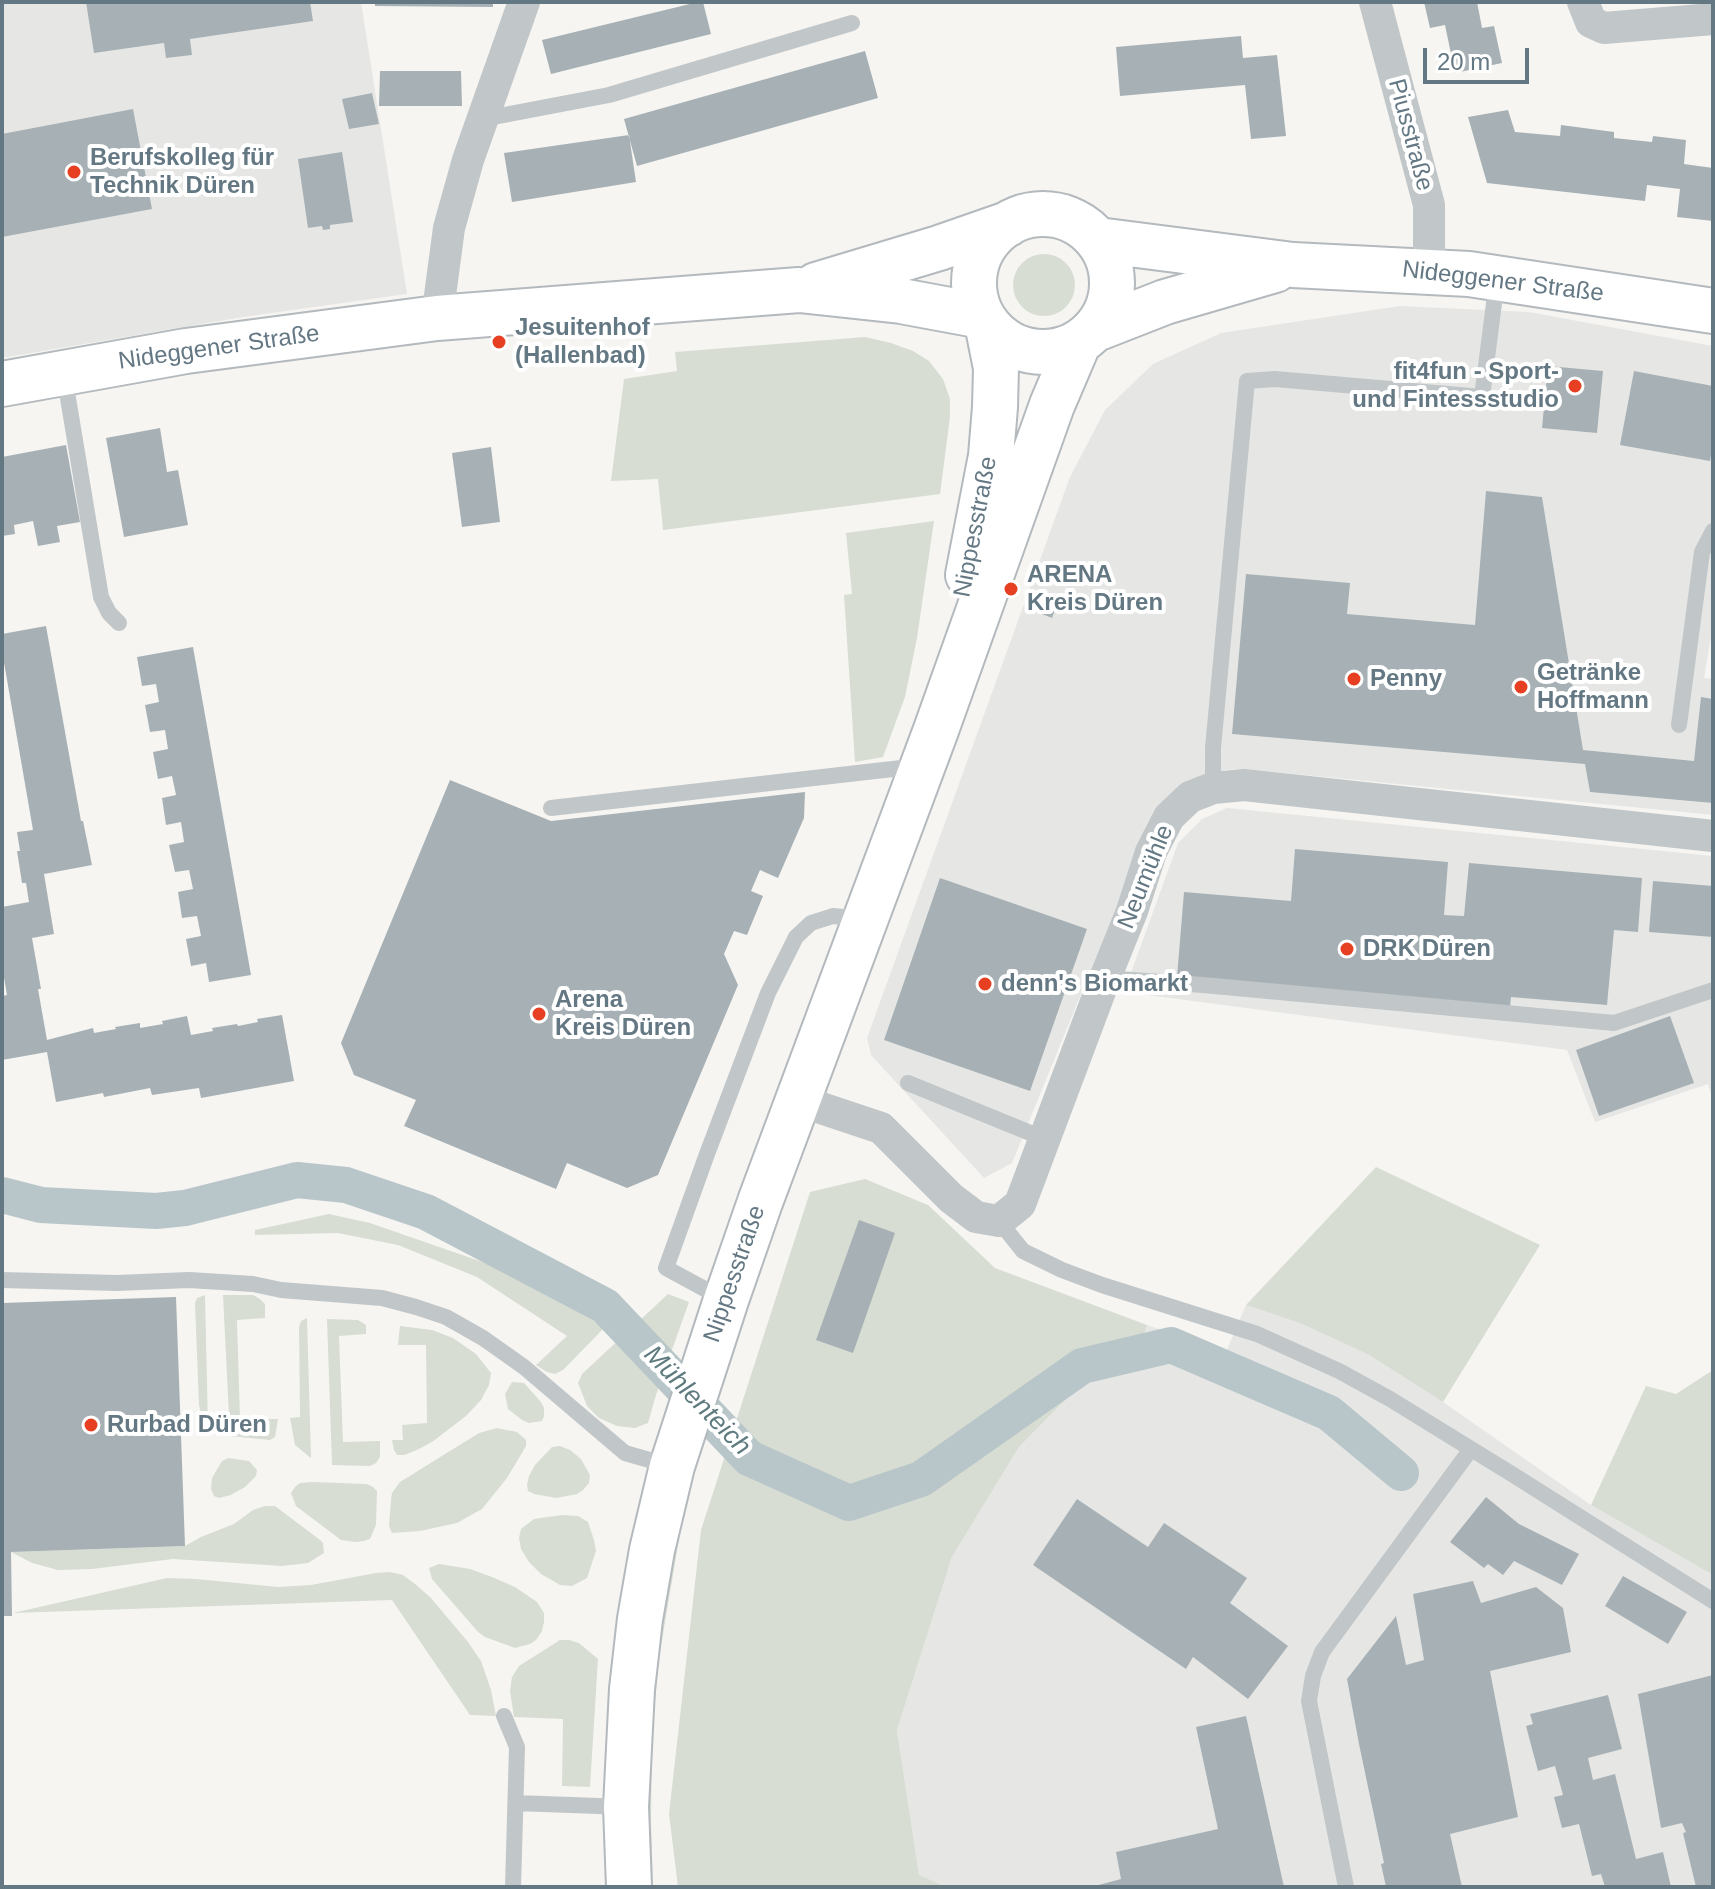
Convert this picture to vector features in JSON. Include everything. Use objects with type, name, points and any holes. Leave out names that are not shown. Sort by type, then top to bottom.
[{"type":"main road","points":[[1033,214],[1059,215],[1081,224],[1098,240],[1111,269],[1111,301],[1087,336],[1054,352],[1028,352],[1005,341],[984,320],[974,291],[976,264],[988,241],[1008,224],[1033,214]]},
{"type":"main road","name":"Nideggener Straße","points":[[799,290],[1008,224]]},
{"type":"main road","name":"Nideggener Straße","points":[[1098,240],[1293,265],[1429,271],[1497,278],[1713,311]]},
{"type":"main road","name":"Nideggener Straße","points":[[1087,336],[1165,302],[1293,265]]},
{"type":"main road","name":"Nideggener Straße","points":[[2,384],[186,351],[437,318],[799,290],[901,301],[984,320]]},
{"type":"main road","name":"Nippesstraße","points":[[929,748],[991,456],[996,368],[984,320]]},
{"type":"main road","name":"Nippesstraße","points":[[629,1887],[626,1807],[632,1689],[652,1550],[672,1466],[726,1300],[797,1100],[929,748],[1052,405],[1087,336]]},
{"type":"street","points":[[437,318],[449,228],[468,160],[524,2]]},
{"type":"street","name":"Piusstraße","points":[[1375,2],[1429,205],[1429,271]]},
{"type":"street","points":[[1583,2],[1591,22],[1604,28],[1713,19]]},
{"type":"street","name":"Neumühle","points":[[999,1221],[1020,1204],[1132,911],[1151,852],[1169,817],[1190,797],[1213,788],[1244,785],[1713,836]]},
{"type":"street","points":[[797,1100],[881,1128],[951,1198],[976,1217],[999,1221]]},
{"type":"lane","points":[[483,119],[609,95],[852,23]]},
{"type":"lane","points":[[1213,788],[1214,738],[1247,381],[1275,379],[1482,397],[1497,278]]},
{"type":"lane","points":[[64,372],[101,597],[109,613],[119,623]]},
{"type":"lane","points":[[1679,725],[1702,552],[1713,531]]},
{"type":"lane","points":[[551,808],[929,748]]},
{"type":"lane","points":[[726,1300],[666,1268],[707,1154],[768,993],[796,937],[811,923],[833,916],[865,919]]},
{"type":"lane","points":[[1105,978],[1614,1023],[1713,990]]},
{"type":"lane","points":[[908,1083],[1045,1139]]},
{"type":"lane","points":[[999,1221],[1023,1251],[1049,1264],[1102,1285],[1257,1334],[1339,1371],[1471,1449],[1713,1601]]},
{"type":"lane","points":[[2,1280],[117,1283],[189,1280],[253,1284],[281,1290],[382,1298],[416,1307],[446,1317],[483,1338],[524,1367],[625,1453],[672,1466]]},
{"type":"lane","points":[[1346,1887],[1309,1701],[1313,1676],[1322,1652],[1471,1449]]},
{"type":"lane","points":[[504,1716],[517,1747],[513,1887]]},
{"type":"lane","points":[[516,1803],[626,1807]]},
{"type":"shaded area","points":[[2,2],[361,2],[407,294],[243,317],[2,358]]},
{"type":"shaded area","points":[[1044,254],[1066,263],[1075,285],[1066,307],[1044,316],[1022,307],[1013,285],[1022,263]]},
{"type":"shaded area","points":[[1400,306],[1529,312],[1713,346],[1713,625],[1704,678],[1713,679],[1713,815],[1244,769],[1225,770],[1181,786],[1155,813],[1012,1163],[984,1178],[871,1055],[867,1038],[1070,477],[1105,410],[1153,364],[1221,333]]},
{"type":"shaded area","points":[[865,337],[913,351],[929,361],[943,379],[950,399],[950,417],[940,494],[663,530],[658,479],[611,481],[624,379],[677,371],[675,352]]},
{"type":"shaded area","points":[[934,521],[905,697],[883,757],[855,762],[844,595],[852,594],[846,533]]},
{"type":"shaded area","points":[[1227,808],[1713,856],[1713,1100],[1708,1084],[1595,1122],[1567,1050],[1124,992],[1178,843],[1202,819]]},
{"type":"shaded area","points":[[1376,1167],[1540,1245],[1443,1402],[1369,1355],[1302,1324],[1246,1305]]},
{"type":"shaded area","points":[[865,1179],[928,1205],[995,1268],[1147,1325],[1139,1351],[1097,1368],[1019,1447],[952,1557],[897,1730],[919,1875],[946,1887],[678,1887],[669,1814],[701,1530],[810,1192]]},
{"type":"shaded area","points":[[329,1214],[370,1223],[517,1274],[581,1303],[605,1327],[563,1370],[555,1374],[547,1372],[536,1365],[567,1336],[477,1277],[398,1245],[338,1233],[255,1235],[255,1230]]},
{"type":"shaded area","points":[[668,1294],[689,1302],[648,1423],[635,1428],[617,1426],[599,1418],[587,1406],[578,1383],[582,1374]]},
{"type":"shaded area","points":[[205,1295],[208,1427],[203,1422],[199,1405],[195,1303],[197,1298]]},
{"type":"shaded area","points":[[223,1295],[253,1295],[265,1304],[265,1318],[237,1320],[240,1419],[278,1419],[275,1437],[270,1440],[230,1436]]},
{"type":"shaded area","points":[[1246,1305],[1302,1324],[1369,1355],[1443,1402],[1591,1505],[1713,1575],[1713,1887],[946,1887],[919,1876],[897,1730],[952,1557],[1019,1447],[1097,1368],[1139,1351],[1147,1325],[1226,1352]]},
{"type":"shaded area","points":[[307,1318],[311,1458],[295,1445],[290,1418],[300,1417],[299,1327],[301,1321]]},
{"type":"shaded area","points":[[327,1319],[358,1320],[366,1325],[366,1334],[339,1336],[343,1442],[380,1441],[380,1457],[370,1466],[332,1465]]},
{"type":"shaded area","points":[[400,1326],[432,1330],[453,1338],[476,1354],[491,1373],[481,1400],[466,1416],[432,1442],[404,1455],[397,1455],[392,1440],[403,1440],[402,1425],[427,1423],[426,1345],[398,1345]]},
{"type":"shaded area","points":[[1713,1370],[1713,1575],[1591,1505],[1646,1386],[1676,1394]]},
{"type":"shaded area","points":[[512,1382],[524,1383],[541,1402],[544,1408],[542,1421],[529,1423],[508,1409],[505,1394]]},
{"type":"shaded area","points":[[497,1428],[517,1432],[526,1440],[526,1446],[507,1478],[482,1509],[457,1523],[392,1533],[389,1526],[392,1493],[400,1482],[479,1433]]},
{"type":"shaded area","points":[[560,1446],[581,1459],[590,1475],[589,1483],[577,1494],[556,1498],[528,1491],[529,1476],[535,1465],[552,1447]]},
{"type":"shaded area","points":[[228,1458],[249,1461],[257,1470],[256,1476],[245,1487],[219,1498],[214,1496],[211,1489],[212,1478],[222,1461]]},
{"type":"shaded area","points":[[300,1483],[367,1484],[373,1487],[377,1491],[376,1525],[370,1539],[355,1542],[341,1540],[296,1506],[291,1493],[295,1487]]},
{"type":"shaded area","points":[[265,1506],[275,1506],[320,1540],[324,1553],[308,1563],[282,1566],[173,1559],[58,1570],[32,1563],[11,1552],[185,1546]]},
{"type":"shaded area","points":[[578,1516],[588,1522],[596,1551],[587,1578],[572,1586],[560,1585],[541,1574],[521,1549],[519,1538],[521,1529],[534,1519]]},
{"type":"shaded area","points":[[677,1534],[679,1539],[659,1658],[652,1736],[653,1887],[645,1887],[651,1656]]},
{"type":"shaded area","points":[[439,1564],[470,1569],[492,1577],[515,1587],[537,1602],[544,1613],[544,1622],[536,1640],[515,1648],[478,1632],[432,1579],[429,1568]]},
{"type":"shaded area","points":[[390,1572],[403,1575],[430,1597],[468,1642],[481,1661],[496,1716],[470,1715],[392,1600],[13,1613],[167,1578],[278,1587]]},
{"type":"shaded area","points":[[560,1640],[579,1643],[598,1659],[590,1787],[562,1786],[563,1719],[514,1717],[510,1691],[512,1677],[519,1666]]},
{"type":"building","points":[[86,2],[310,2],[313,21],[190,39],[192,55],[166,58],[164,43],[94,53]]},
{"type":"building","points":[[375,2],[493,2],[493,7],[375,6]]},
{"type":"building","points":[[703,2],[711,34],[551,74],[542,40]]},
{"type":"building","points":[[1424,2],[1477,2],[1482,28],[1494,26],[1502,63],[1455,73],[1445,25],[1430,28]]},
{"type":"building","points":[[1241,36],[1243,58],[1277,55],[1286,136],[1251,139],[1245,85],[1120,96],[1116,47]]},
{"type":"building","points":[[865,51],[878,98],[637,166],[624,119]]},
{"type":"building","points":[[380,71],[461,71],[462,106],[379,106]]},
{"type":"building","points":[[372,93],[379,124],[349,129],[342,99]]},
{"type":"building","name":"Berufskolleg für Technik Düren","points":[[133,109],[152,209],[2,237],[2,134]]},
{"type":"building","points":[[1508,110],[1515,132],[1560,136],[1561,125],[1614,132],[1614,138],[1652,142],[1653,136],[1686,140],[1684,164],[1713,168],[1713,221],[1677,217],[1680,189],[1647,185],[1645,201],[1487,183],[1468,117]]},
{"type":"building","points":[[629,135],[636,182],[512,202],[504,153]]},
{"type":"building","points":[[342,152],[353,222],[330,225],[330,229],[323,230],[322,226],[308,228],[298,159]]},
{"type":"building","points":[[1548,366],[1603,371],[1597,433],[1542,428]]},
{"type":"building","points":[[1634,371],[1713,386],[1710,461],[1620,445]]},
{"type":"building","points":[[160,428],[167,472],[178,470],[188,525],[124,537],[106,438]]},
{"type":"building","points":[[66,445],[80,522],[57,526],[60,542],[38,546],[33,521],[14,525],[15,534],[2,536],[2,457]]},
{"type":"building","points":[[491,447],[500,522],[462,527],[452,453]]},
{"type":"building","points":[[1486,491],[1542,497],[1583,750],[1694,761],[1701,697],[1713,699],[1713,803],[1590,792],[1585,764],[1232,734],[1246,574],[1350,583],[1347,614],[1475,625]]},
{"type":"building","points":[[1042,597],[1058,602],[1052,618],[1037,612]]},
{"type":"building","points":[[46,626],[81,821],[92,865],[44,874],[54,934],[32,938],[47,1040],[93,1028],[94,1033],[140,1023],[140,1028],[187,1016],[191,1035],[282,1015],[294,1081],[201,1098],[199,1088],[152,1095],[150,1088],[56,1102],[47,1052],[2,1060],[2,996],[7,995],[2,966],[2,907],[29,902],[26,883],[22,883],[17,832],[33,830],[2,651],[2,634]]},
{"type":"building","points":[[193,647],[251,975],[209,982],[206,963],[191,966],[186,939],[201,936],[197,916],[182,918],[178,892],[193,889],[189,870],[175,872],[169,845],[184,842],[181,822],[166,825],[162,798],[176,795],[172,776],[158,779],[153,752],[168,749],[165,730],[150,732],[145,705],[159,702],[156,684],[142,686],[137,657]]},
{"type":"building","name":"Arena Kreis Düren","points":[[450,780],[551,821],[805,792],[804,818],[778,878],[760,870],[751,891],[763,896],[747,935],[734,931],[724,954],[738,985],[658,1175],[627,1188],[567,1163],[556,1189],[404,1126],[416,1100],[354,1075],[341,1043]]},
{"type":"building","points":[[1295,849],[1448,862],[1444,915],[1464,916],[1469,863],[1642,878],[1638,932],[1614,930],[1607,1005],[1511,997],[1510,1007],[1177,977],[1184,892],[1291,901]]},
{"type":"building","name":"denn's Biomarkt","points":[[940,878],[1087,929],[1030,1091],[884,1040]]},
{"type":"building","points":[[1653,881],[1713,886],[1713,937],[1649,932]]},
{"type":"building","points":[[1670,1016],[1694,1083],[1599,1116],[1576,1050]]},
{"type":"building","points":[[859,1220],[895,1233],[853,1353],[816,1340]]},
{"type":"building","name":"Rurbad Düren","points":[[176,1297],[185,1546],[11,1552],[12,1616],[2,1616],[2,1303]]},
{"type":"building","points":[[1486,1497],[1519,1524],[1579,1554],[1562,1585],[1514,1561],[1503,1575],[1488,1564],[1484,1568],[1450,1542]]},
{"type":"building","points":[[1077,1499],[1148,1547],[1164,1523],[1247,1578],[1230,1603],[1288,1646],[1248,1699],[1193,1657],[1186,1669],[1033,1565]]},
{"type":"building","points":[[1623,1576],[1687,1612],[1668,1644],[1605,1606]]},
{"type":"building","points":[[1473,1581],[1481,1603],[1536,1587],[1563,1608],[1571,1652],[1490,1671],[1518,1817],[1450,1834],[1462,1887],[1386,1887],[1381,1864],[1384,1863],[1347,1679],[1396,1616],[1406,1665],[1424,1660],[1413,1594]]},
{"type":"building","points":[[1713,1675],[1713,1887],[1696,1887],[1682,1823],[1661,1828],[1638,1694]]},
{"type":"building","points":[[1608,1695],[1622,1749],[1588,1758],[1593,1780],[1615,1774],[1636,1859],[1663,1852],[1671,1887],[1605,1887],[1601,1874],[1592,1876],[1579,1824],[1562,1828],[1554,1797],[1563,1795],[1555,1766],[1538,1771],[1526,1726],[1533,1724],[1530,1714]]},
{"type":"building","points":[[1246,1716],[1284,1887],[1091,1887],[1121,1879],[1116,1852],[1218,1829],[1196,1727]]},
{"type":"waterway","name":"Mühlenteich","points":[[2,1195],[41,1205],[156,1211],[185,1208],[297,1180],[346,1185],[426,1212],[605,1306],[749,1458],[849,1503],[921,1479],[1082,1366],[1171,1345],[1329,1413],[1401,1473]]},
{"type":"place","name":"Berufskolleg für Technik Düren","points":[[74,172]]},
{"type":"place","name":"Jesuitenhof (Hallenbad)","points":[[499,342]]},
{"type":"place","name":"fit4fun - Sport- und Fintessstudio","points":[[1575,386]]},
{"type":"place","name":"ARENA Kreis Düren","points":[[1011,589]]},
{"type":"place","name":"Penny","points":[[1354,679]]},
{"type":"place","name":"Getränke Hoffmann","points":[[1521,687]]},
{"type":"place","name":"DRK Düren","points":[[1347,949]]},
{"type":"place","name":"denn's Biomarkt","points":[[985,984]]},
{"type":"place","name":"Arena Kreis Düren","points":[[539,1014]]},
{"type":"place","name":"Rurbad Düren","points":[[91,1425]]}]
